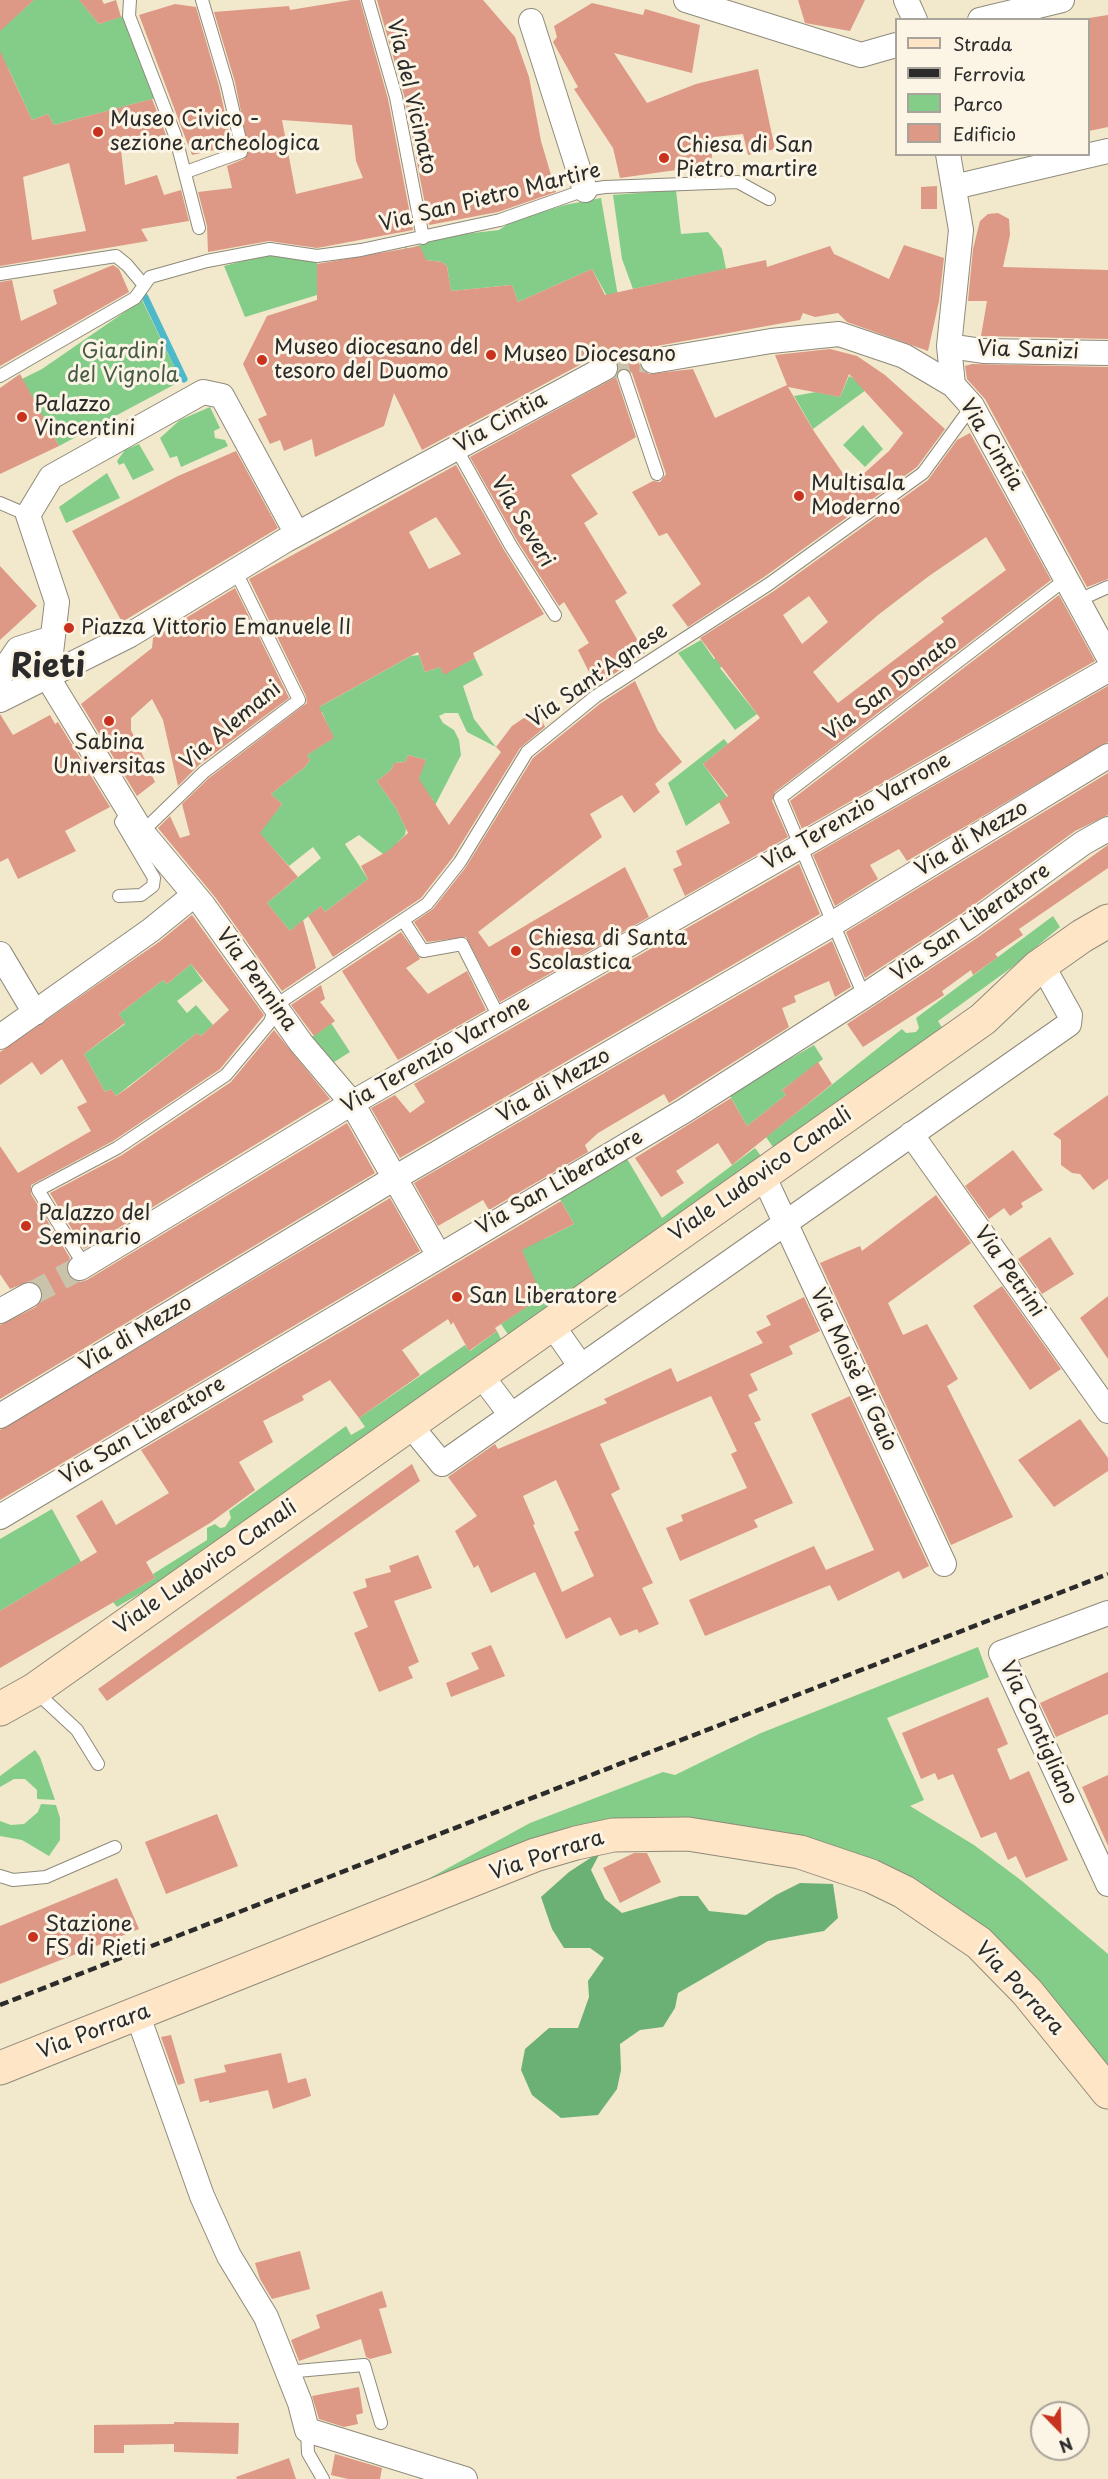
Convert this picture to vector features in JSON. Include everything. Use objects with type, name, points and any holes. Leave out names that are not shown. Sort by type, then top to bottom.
[{"type":"street","points":[[686,0],[861,55],[895,46]]},
{"type":"street","points":[[906,0],[914,18]]},
{"type":"street","points":[[988,18],[1062,0]]},
{"type":"street","points":[[531,21],[585,189]]},
{"type":"street","points":[[1090,155],[1108,151]]},
{"type":"street","points":[[948,156],[961,230],[949,346],[953,385]]},
{"type":"street","points":[[954,187],[1087,156]]},
{"type":"street","name":"Via Cintia","points":[[653,361],[771,341],[839,334],[904,356],[953,385],[972,406],[1108,656]]},
{"type":"street","name":"Via Sanizi","points":[[949,346],[983,351],[1108,353]]},
{"type":"street","name":"Via Cintia","points":[[292,537],[456,448],[615,372]]},
{"type":"street","points":[[48,678],[57,603],[28,515],[51,477],[203,392],[222,396],[249,446],[292,537],[130,635],[48,678],[0,693],[11,643],[52,638]]},
{"type":"street","name":"Via Terenzio Varrone","points":[[82,1266],[499,1017],[1108,670]]},
{"type":"street","name":"Via Pennina","points":[[48,678],[142,832],[194,895],[302,1042],[352,1103],[393,1179],[438,1254]]},
{"type":"street","name":"Via di Mezzo","points":[[0,1416],[393,1179],[832,924],[1108,756]]},
{"type":"street","name":"Via San Liberatore","points":[[0,1517],[438,1254],[684,1110],[864,996],[969,926],[1083,843],[1108,829]]},
{"type":"street","points":[[0,1037],[151,930],[194,895]]},
{"type":"street","points":[[983,1019],[1050,979],[1106,926]]},
{"type":"street","name":"Viale Ludovico Canali","points":[[0,1709],[34,1690],[552,1325],[715,1206],[763,1175],[983,1019],[1038,967],[1106,926]]},
{"type":"street","points":[[0,954],[35,1013]]},
{"type":"street","points":[[410,1425],[442,1464],[1069,1024],[1070,1015],[1050,979]]},
{"type":"street","name":"Via Petrini","points":[[911,1134],[1108,1411]]},
{"type":"street","name":"Via Moisè di Gaio","points":[[763,1175],[944,1564]]},
{"type":"street","points":[[0,1311],[28,1295]]},
{"type":"street","points":[[552,1325],[580,1365]]},
{"type":"street","points":[[481,1375],[511,1415]]},
{"type":"street","name":"Via Contigliano","points":[[1108,1613],[1001,1653],[1108,1884]]},
{"type":"street","name":"Via Porrara","points":[[0,2068],[138,2016],[535,1855],[576,1842],[613,1835],[688,1834],[800,1851],[871,1876],[904,1892],[979,1943],[1027,1992],[1108,2092]]},
{"type":"street","points":[[138,2016],[202,2196],[229,2256],[266,2317],[300,2403],[307,2430],[465,2479]]},
{"type":"lane","points":[[130,0],[129,16],[175,135],[199,228]]},
{"type":"lane","points":[[186,172],[241,152],[230,95],[202,0]]},
{"type":"lane","name":"Via del Vicinato","points":[[368,0],[396,97],[423,238]]},
{"type":"lane","name":"Via San Pietro Martire","points":[[0,376],[135,298],[150,277],[205,256],[270,249],[317,256],[423,238],[500,220],[585,189],[738,182],[769,199]]},
{"type":"lane","points":[[0,274],[116,256],[143,284]]},
{"type":"lane","points":[[615,372],[657,474]]},
{"type":"lane","name":"Via Sant'Agnese","points":[[276,1005],[427,904],[460,862],[527,752],[596,696],[769,584],[923,473],[972,406]]},
{"type":"lane","name":"Via Severi","points":[[456,448],[511,546],[555,615]]},
{"type":"lane","points":[[0,503],[28,515]]},
{"type":"lane","name":"Via Alemani","points":[[142,832],[211,766],[299,700],[236,572]]},
{"type":"lane","name":"Via San Donato","points":[[800,844],[780,798],[1066,579]]},
{"type":"lane","points":[[1079,600],[1108,587]]},
{"type":"lane","points":[[119,896],[141,895],[153,886],[154,878],[121,822],[128,812]]},
{"type":"lane","points":[[800,844],[864,996]]},
{"type":"lane","points":[[403,920],[423,951],[462,944],[499,1017]]},
{"type":"lane","points":[[82,1266],[38,1190],[117,1148],[226,1075],[270,1022],[276,1005]]},
{"type":"lane","points":[[34,1690],[77,1730],[98,1764]]},
{"type":"lane","points":[[0,1876],[13,1880],[46,1877],[115,1846]]},
{"type":"lane","points":[[286,2372],[364,2365],[381,2423]]},
{"type":"lane","points":[[307,2430],[309,2453],[323,2479]]},
{"type":"green space","points":[[34,0],[79,0],[99,24],[123,16],[156,98],[54,125],[48,114],[32,120],[9,70],[0,58],[0,22],[10,21]]},
{"type":"green space","points":[[676,190],[681,234],[708,232],[722,249],[726,269],[633,289],[622,259],[613,195]]},
{"type":"green space","points":[[601,198],[623,325],[592,269],[518,302],[512,285],[451,291],[447,266],[442,262],[426,260],[411,266],[404,245],[408,249],[447,236],[499,230],[512,221],[565,205]]},
{"type":"green space","points":[[277,252],[317,262],[317,295],[245,317],[224,266]]},
{"type":"green space","name":"Giardini del Vignola","points":[[142,300],[181,381],[59,446],[22,379],[42,369]]},
{"type":"green space","points":[[849,376],[870,387],[813,429],[794,396],[816,392],[840,397]]},
{"type":"green space","points":[[210,407],[220,428],[214,431],[215,438],[225,440],[228,446],[181,467],[177,456],[170,458],[160,438],[180,420]]},
{"type":"green space","points":[[863,425],[883,449],[865,467],[843,445]]},
{"type":"green space","points":[[139,444],[154,470],[133,480],[124,463],[119,465],[117,461],[125,450]]},
{"type":"green space","points":[[107,473],[120,498],[66,523],[59,507]]},
{"type":"green space","points":[[701,640],[714,659],[725,653],[730,660],[720,668],[757,714],[735,730],[678,653]]},
{"type":"green space","points":[[419,655],[425,672],[440,667],[444,674],[475,658],[483,675],[463,686],[474,719],[496,747],[467,732],[458,713],[445,713],[439,716],[443,723],[454,730],[459,740],[461,755],[431,813],[433,800],[415,778],[426,760],[408,755],[405,762],[394,763],[391,770],[377,781],[396,808],[406,829],[405,835],[398,842],[405,850],[383,854],[359,835],[345,844],[368,879],[325,912],[321,906],[290,931],[267,903],[321,858],[313,847],[289,866],[262,836],[253,845],[261,802],[274,814],[282,804],[271,794],[305,767],[310,760],[307,755],[333,738],[322,712],[314,714],[312,711],[411,656]]},
{"type":"green space","points":[[724,739],[728,744],[703,764],[727,797],[686,826],[668,783]]},
{"type":"green space","points":[[1053,916],[1060,927],[1011,968],[938,1021],[944,1031],[511,1339],[501,1324],[541,1297],[518,1241],[544,1239],[574,1224],[560,1199],[626,1157],[662,1218],[755,1148],[761,1156],[773,1147],[766,1137],[902,1029],[906,1033],[916,1032],[919,1028],[916,1018]]},
{"type":"green space","points":[[191,964],[203,981],[177,1001],[187,1013],[196,1005],[213,1025],[201,1036],[197,1033],[116,1096],[111,1089],[105,1092],[84,1054],[125,1024],[119,1014],[163,980],[167,984]]},
{"type":"green space","points":[[331,1023],[350,1052],[331,1064],[309,1039]]},
{"type":"green space","points":[[814,1045],[823,1059],[782,1090],[786,1095],[747,1126],[729,1094]]},
{"type":"green space","points":[[497,1331],[503,1343],[173,1574],[117,1607],[113,1602],[155,1578],[153,1574],[207,1540],[207,1528],[215,1524],[220,1528],[225,1527],[231,1518],[229,1511],[346,1426],[351,1435],[365,1427],[359,1418],[465,1345],[470,1351]]},
{"type":"green space","points":[[52,1509],[81,1562],[0,1611],[0,1539]]},
{"type":"green space","points":[[978,1647],[989,1677],[887,1718],[924,1800],[910,1806],[974,1845],[1022,1881],[1108,1954],[1108,2094],[1027,1992],[904,1892],[688,1834],[419,1884],[530,1823],[663,1772],[675,1775],[761,1733]]},
{"type":"green space","points":[[35,1750],[40,1757],[55,1800],[37,1799],[37,1790],[25,1779],[14,1779],[0,1787],[0,1776]]},
{"type":"green space","points":[[41,1804],[56,1805],[60,1818],[60,1840],[49,1856],[22,1840],[0,1836],[0,1821],[11,1825],[24,1824],[38,1812]]},
{"type":"green space","points":[[601,1851],[591,1870],[605,1899],[622,1913],[680,1896],[698,1896],[709,1911],[746,1915],[776,1895],[800,1883],[833,1884],[838,1918],[824,1931],[768,1941],[678,1993],[675,2008],[663,2027],[640,2030],[620,2044],[621,2070],[617,2089],[598,2115],[561,2118],[532,2095],[521,2070],[525,2049],[549,2028],[578,2028],[589,1997],[588,1981],[604,1958],[590,1948],[564,1948],[552,1929],[541,1897],[569,1872]]},
{"type":"building","points":[[0,0],[34,0],[0,31]]},
{"type":"building","points":[[79,0],[102,0],[104,4],[116,0],[121,17],[99,24]]},
{"type":"building","points":[[360,0],[388,99],[413,230],[317,248],[269,241],[208,252],[207,226],[198,192],[232,188],[227,166],[244,159],[249,151],[235,82],[214,12],[289,6],[290,10]],"holes":[[[282,120],[352,125],[356,161],[363,178],[296,194]]]},
{"type":"building","points":[[377,0],[483,0],[515,37],[529,77],[541,141],[556,192],[498,212],[429,225],[404,95]]},
{"type":"building","points":[[798,0],[865,0],[850,31],[805,23]]},
{"type":"building","points":[[592,3],[643,15],[645,9],[700,25],[692,73],[614,53],[647,103],[696,84],[758,69],[775,149],[748,155],[743,134],[713,137],[711,171],[683,169],[620,178],[613,148],[574,89],[578,87],[553,42],[557,37],[554,26]]},
{"type":"building","points":[[175,4],[196,7],[219,86],[232,146],[192,155],[139,15]]},
{"type":"building","points":[[1108,15],[1108,127],[1090,131],[1090,18]]},
{"type":"building","points":[[0,51],[32,120],[48,114],[54,125],[152,99],[166,135],[121,150],[125,185],[157,175],[164,195],[181,190],[189,221],[141,229],[148,241],[0,266]],"holes":[[[69,163],[86,231],[32,240],[23,177]]]},
{"type":"building","points":[[937,186],[937,209],[921,209],[921,187]]},
{"type":"building","points":[[998,213],[1009,219],[1010,235],[1003,267],[1108,270],[1108,339],[981,336],[987,301],[968,301],[973,249],[980,221],[988,214]]},
{"type":"building","points":[[904,245],[944,258],[939,301],[928,351],[847,322],[838,313],[815,317],[803,313],[800,320],[651,347],[640,356],[639,364],[649,374],[693,369],[715,418],[787,385],[775,355],[830,349],[857,356],[885,375],[945,429],[917,467],[764,577],[688,627],[672,605],[701,584],[667,533],[659,536],[632,492],[653,481],[660,482],[666,474],[632,373],[626,368],[619,370],[618,362],[612,356],[598,355],[422,450],[394,393],[384,426],[315,457],[312,439],[284,451],[280,440],[270,444],[258,419],[267,415],[243,364],[267,316],[317,300],[317,264],[420,246],[426,260],[442,262],[447,266],[451,291],[512,285],[518,302],[592,269],[605,295],[766,260],[767,267],[830,246],[834,254],[889,279]],"holes":[[[849,374],[903,433],[889,451],[851,485],[815,433],[788,387],[840,397]]]},
{"type":"building","points":[[113,265],[119,269],[129,292],[0,366],[0,282],[12,280],[21,321],[57,304],[53,290]]},
{"type":"building","points":[[972,364],[1108,367],[1108,579],[1087,587],[985,399],[967,379],[965,366]]},
{"type":"building","name":"Palazzo Vincentini","points":[[20,374],[59,446],[0,474],[0,388]]},
{"type":"building","points":[[616,377],[636,437],[571,475],[598,514],[584,523],[627,593],[615,601],[645,653],[596,686],[578,650],[589,643],[564,602],[559,606],[518,542],[470,457]]},
{"type":"building","points":[[970,433],[1051,580],[775,792],[772,801],[788,837],[685,896],[673,869],[682,865],[676,851],[730,823],[719,802],[728,796],[703,764],[760,718],[700,638],[774,591],[928,480],[957,440]],"holes":[[[986,537],[1006,570],[941,618],[944,622],[838,703],[813,672],[878,615]],[[809,596],[828,622],[802,644],[783,615]]]},
{"type":"building","points":[[236,451],[278,528],[122,622],[72,531],[178,476]]},
{"type":"building","points":[[456,465],[504,550],[544,614],[473,653],[475,658],[444,675],[440,667],[425,672],[418,652],[319,707],[334,738],[307,755],[310,760],[305,767],[271,794],[282,804],[260,833],[298,877],[267,903],[290,931],[303,920],[316,968],[282,991],[215,897],[158,828],[170,816],[180,838],[190,835],[182,804],[209,778],[307,703],[306,696],[249,579]],"holes":[[[436,517],[461,554],[429,569],[409,532]]]},
{"type":"building","points":[[0,566],[37,606],[0,640]]},
{"type":"building","points":[[235,588],[289,698],[199,765],[178,786],[163,720],[152,699],[131,718],[131,730],[155,782],[137,796],[81,704],[152,648],[153,638]]},
{"type":"building","points":[[1059,595],[1095,661],[802,829],[790,801]]},
{"type":"building","points":[[635,681],[658,731],[682,762],[655,784],[660,792],[634,813],[622,795],[590,814],[602,837],[478,932],[489,947],[625,867],[649,917],[500,1002],[466,937],[427,942],[414,922],[433,909],[466,867],[533,758],[601,703]]},
{"type":"building","points":[[1108,686],[1108,742],[907,861],[899,849],[870,865],[878,879],[835,906],[813,855]]},
{"type":"building","points":[[537,709],[545,727],[520,748],[453,857],[421,898],[333,957],[308,916],[321,906],[325,912],[368,879],[361,866],[388,851],[408,833],[396,808],[377,781],[391,770],[394,763],[405,762],[408,755],[426,760],[419,779],[449,825],[501,752],[496,747],[512,726]]},
{"type":"building","points":[[0,714],[13,735],[50,715],[55,724],[58,722],[110,807],[65,831],[76,851],[18,879],[8,858],[0,862]]},
{"type":"building","points":[[1108,773],[1108,815],[1075,831],[961,914],[865,978],[846,932]]},
{"type":"building","points":[[1108,845],[1108,868],[1019,929],[1023,935],[995,954],[998,957],[973,975],[971,970],[942,991],[944,995],[863,1047],[847,1024],[977,938]]},
{"type":"building","points":[[799,864],[820,914],[400,1158],[371,1108],[395,1095],[410,1113],[425,1102],[414,1084]]},
{"type":"building","points":[[192,915],[264,1015],[220,1069],[113,1141],[31,1185],[31,1194],[70,1258],[66,1268],[68,1276],[80,1282],[87,1280],[347,1123],[375,1173],[0,1399],[0,1325],[36,1307],[43,1295],[37,1283],[30,1281],[10,1289],[0,1274],[0,1146],[18,1173],[91,1131],[77,1107],[87,1102],[62,1059],[41,1075],[32,1062],[0,1085],[0,1052],[159,942]],"holes":[[[191,964],[229,1010],[201,1036],[197,1033],[116,1096],[111,1089],[105,1092],[84,1054],[125,1023],[119,1014],[163,980],[167,984]]]},
{"type":"building","points":[[401,932],[420,959],[406,968],[428,994],[467,971],[486,1010],[398,1060],[342,971]]},
{"type":"building","points":[[832,941],[851,987],[835,997],[829,981],[794,996],[796,1002],[782,1008],[789,1027],[669,1103],[664,1094],[598,1133],[585,1145],[588,1152],[489,1210],[483,1200],[438,1226],[414,1183]]},
{"type":"building","points":[[321,985],[325,999],[320,1002],[335,1021],[314,1036],[291,1005]]},
{"type":"building","points":[[274,1030],[330,1099],[84,1249],[50,1193],[122,1155],[231,1082]]},
{"type":"building","points":[[818,1062],[832,1084],[732,1165],[718,1143],[676,1171],[684,1183],[661,1197],[635,1158],[731,1098],[747,1126],[786,1095],[782,1090]]},
{"type":"building","points":[[1108,1095],[1108,1179],[1093,1190],[1080,1174],[1072,1173],[1061,1165],[1061,1140],[1053,1134]]},
{"type":"building","points":[[1013,1150],[1043,1190],[1021,1203],[1023,1207],[1010,1216],[1004,1208],[989,1219],[965,1186]]},
{"type":"building","points":[[936,1195],[971,1243],[888,1303],[903,1335],[927,1324],[958,1379],[947,1386],[1013,1517],[951,1545],[820,1263],[860,1246],[862,1251]]},
{"type":"building","points":[[390,1198],[420,1251],[0,1500],[0,1430]]},
{"type":"building","points":[[561,1201],[574,1224],[522,1250],[542,1297],[495,1328],[497,1331],[469,1351],[453,1322],[451,1325],[448,1319],[402,1350],[420,1375],[359,1418],[330,1380],[302,1396],[304,1400],[263,1421],[273,1442],[239,1462],[255,1490],[210,1523],[146,1562],[155,1578],[0,1668],[0,1611],[97,1552],[76,1516],[102,1500],[116,1525],[169,1493],[141,1450]]},
{"type":"building","points":[[1050,1237],[1074,1274],[1042,1294],[1018,1259]]},
{"type":"building","points":[[1002,1286],[1061,1369],[1030,1390],[973,1306]]},
{"type":"building","points":[[1108,1296],[1108,1359],[1080,1318]]},
{"type":"building","points":[[804,1297],[820,1331],[789,1346],[793,1354],[750,1374],[758,1390],[748,1395],[761,1420],[754,1423],[793,1503],[754,1520],[758,1527],[680,1561],[666,1528],[683,1521],[681,1515],[747,1488],[731,1454],[737,1451],[711,1396],[600,1444],[620,1489],[611,1494],[653,1583],[642,1588],[659,1624],[639,1633],[637,1629],[620,1636],[610,1617],[566,1639],[535,1572],[491,1593],[478,1565],[474,1568],[455,1531],[477,1516],[448,1477],[495,1444],[498,1449],[607,1403],[604,1399],[671,1368],[677,1382],[763,1343],[756,1332],[771,1325],[766,1316]],"holes":[[[556,1480],[579,1530],[574,1532],[594,1576],[562,1592],[523,1496]]]},
{"type":"building","points":[[850,1396],[929,1566],[903,1579],[899,1571],[838,1601],[830,1585],[705,1636],[689,1600],[814,1546],[826,1570],[874,1550],[811,1414]]},
{"type":"building","points":[[1080,1419],[1108,1458],[1108,1471],[1054,1507],[1018,1460]]},
{"type":"building","points":[[412,1464],[420,1481],[107,1701],[98,1689]]},
{"type":"building","points":[[418,1555],[432,1588],[394,1601],[419,1662],[408,1667],[413,1678],[379,1692],[354,1633],[368,1627],[353,1592],[367,1587],[365,1579],[391,1572],[389,1566]]},
{"type":"building","points":[[491,1645],[505,1676],[451,1697],[446,1683],[479,1669],[471,1653]]},
{"type":"building","points":[[1108,1672],[1108,1714],[1056,1737],[1040,1703]]},
{"type":"building","points":[[988,1697],[1008,1744],[997,1749],[1010,1780],[1029,1771],[1068,1860],[1026,1878],[1016,1856],[1008,1860],[996,1832],[981,1838],[953,1774],[938,1780],[935,1773],[921,1779],[902,1733]]},
{"type":"building","points":[[1108,1775],[1108,1846],[1082,1787]]},
{"type":"building","points":[[217,1814],[238,1866],[166,1894],[145,1842]]},
{"type":"building","points":[[634,1853],[647,1853],[661,1882],[620,1903],[603,1868]]},
{"type":"building","points":[[117,1878],[139,1929],[0,1984],[0,1926]]},
{"type":"building","points":[[171,2035],[185,2083],[178,2085],[161,2037]]},
{"type":"building","points":[[281,2053],[288,2083],[306,2078],[311,2096],[273,2109],[268,2090],[209,2103],[209,2100],[200,2102],[194,2079],[226,2072],[224,2065]]},
{"type":"building","points":[[300,2251],[310,2289],[272,2299],[260,2279],[255,2263]]},
{"type":"building","points":[[382,2291],[387,2307],[379,2309],[392,2353],[370,2359],[366,2357],[361,2339],[299,2361],[291,2340],[320,2328],[316,2315]]},
{"type":"building","points":[[359,2387],[363,2413],[356,2415],[358,2424],[344,2427],[319,2419],[312,2396]]},
{"type":"building","points":[[174,2422],[239,2423],[238,2454],[174,2452],[174,2444],[124,2445],[124,2453],[94,2453],[94,2425],[174,2424]]},
{"type":"building","points":[[335,2454],[382,2468],[380,2479],[348,2479],[331,2475]]},
{"type":"building","points":[[289,2458],[296,2479],[237,2479],[236,2477]]},
{"type":"waterway","points":[[145,297],[184,379]]},
{"type":"tunnel","points":[[605,368],[639,360],[653,361]]},
{"type":"tunnel","points":[[29,1295],[80,1268]]},
{"type":"railway","points":[[0,2005],[1108,1574]]},
{"type":"place","name":"Museo Civico - sezione archeologica","points":[[98,132]]},
{"type":"place","name":"Chiesa di San Pietro martire","points":[[664,158]]},
{"type":"place","name":"Museo Diocesano","points":[[491,355]]},
{"type":"place","name":"Museo diocesano del tesoro del Duomo","points":[[262,360]]},
{"type":"place","name":"Palazzo Vincentini","points":[[22,417]]},
{"type":"place","name":"Multisala Moderno","points":[[799,496]]},
{"type":"place","name":"Piazza Vittorio Emanuele II","points":[[69,628]]},
{"type":"place","name":"Sabina Universitas","points":[[109,721]]},
{"type":"place","name":"Chiesa di Santa Scolastica","points":[[516,951]]},
{"type":"place","name":"Palazzo del Seminario","points":[[26,1226]]},
{"type":"place","name":"San Liberatore","points":[[457,1297]]},
{"type":"place","name":"Stazione FS di Rieti","points":[[33,1937]]},
{"type":"district","name":"Rieti","points":[[48,668]]}]
